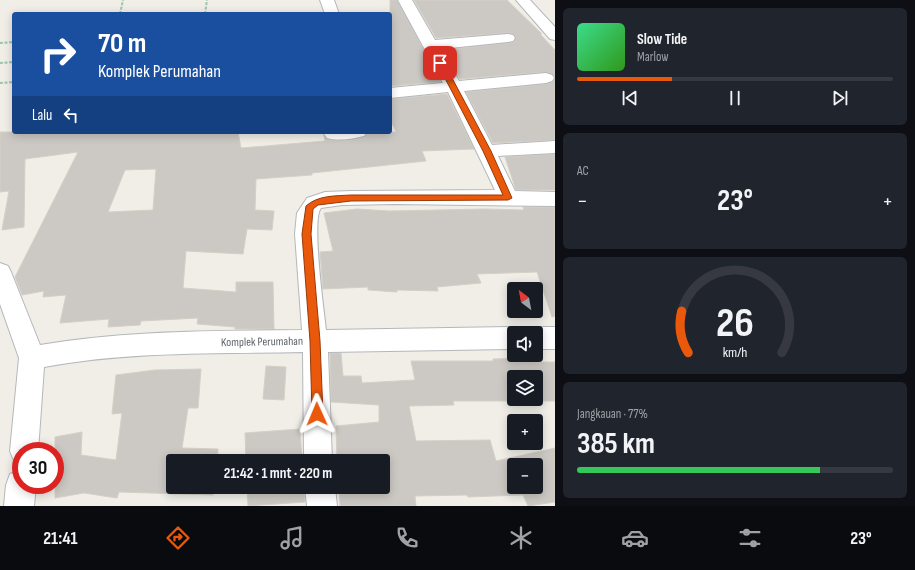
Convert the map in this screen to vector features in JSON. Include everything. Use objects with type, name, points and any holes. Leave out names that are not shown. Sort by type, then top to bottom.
[{"type":"street","points":[[327,0],[331,12]]},
{"type":"street","points":[[405,0],[431,45],[487,151],[508,198]]},
{"type":"street","points":[[523,0],[555,36]]},
{"type":"street","points":[[431,45],[508,38]]},
{"type":"street","points":[[392,93],[546,78]]},
{"type":"street","points":[[487,151],[555,146]]},
{"type":"street","points":[[318,454],[315,341],[306,234],[309,208],[315,202],[329,199],[359,198],[508,198],[555,200]]},
{"type":"street","points":[[0,272],[32,358],[25,442]]},
{"type":"street","name":"Komplek Perumahan","points":[[32,358],[81,349],[181,344],[507,338]]},
{"type":"street","points":[[543,338],[555,338]]},
{"type":"street","points":[[19,506],[20,494]]},
{"type":"street","points":[[321,494],[322,506]]},
{"type":"path","points":[[120,12],[123,0]]},
{"type":"path","points":[[205,12],[207,0]]},
{"type":"path","points":[[0,43],[12,42]]},
{"type":"path","points":[[0,63],[12,62]]},
{"type":"path","points":[[0,83],[12,82]]},
{"type":"building","points":[[390,0],[397,0],[441,82],[392,86],[392,12],[390,12]]},
{"type":"building","points":[[414,0],[507,0],[542,34],[540,34],[555,50],[555,77],[546,72],[460,79],[442,50],[514,42],[516,37],[513,34],[508,33],[436,38]]},
{"type":"building","points":[[555,79],[555,140],[493,143],[466,92],[546,84]]},
{"type":"building","points":[[447,94],[474,149],[422,151],[426,161],[312,173],[312,175],[256,179],[255,210],[274,211],[272,230],[247,229],[243,254],[186,251],[183,288],[236,292],[236,282],[273,282],[274,329],[235,329],[235,327],[197,324],[198,318],[141,321],[140,325],[108,327],[109,319],[60,323],[66,295],[43,297],[44,291],[22,295],[15,277],[78,152],[25,159],[24,227],[2,230],[9,191],[0,192],[0,132],[12,132],[12,134],[238,134],[241,148],[325,141],[324,136],[331,140],[346,141],[364,137],[366,134],[392,134],[392,132],[396,132],[392,123],[392,99]],"holes":[[[156,169],[153,210],[108,212],[125,170]]]},
{"type":"building","points":[[555,154],[555,190],[516,190],[505,157]]},
{"type":"building","points":[[523,207],[555,207],[555,316],[552,317],[543,290],[543,282],[540,282],[537,272],[477,274],[481,283],[437,287],[438,291],[397,290],[397,292],[368,290],[368,287],[323,289],[320,252],[333,251],[324,213],[357,209],[389,211],[485,209],[524,210]]},
{"type":"building","points":[[330,353],[341,353],[343,376],[361,376],[362,383],[415,380],[411,361],[493,361],[493,359],[507,359],[507,362],[555,362],[555,401],[543,401],[543,370],[507,370],[507,401],[453,401],[454,405],[409,406],[416,441],[490,440],[496,461],[507,459],[507,494],[543,494],[543,458],[510,458],[555,448],[555,502],[528,506],[523,495],[468,497],[467,495],[415,496],[416,506],[340,506],[339,494],[390,494],[390,454],[337,454],[336,426],[379,422],[379,405],[331,402]]},
{"type":"building","points":[[266,366],[286,367],[284,400],[263,399]]},
{"type":"building","points":[[201,369],[198,408],[188,408],[182,448],[218,449],[218,454],[166,454],[166,494],[119,492],[117,498],[84,493],[55,498],[55,494],[64,494],[64,442],[55,442],[55,437],[82,432],[81,455],[116,460],[122,413],[112,414],[116,375],[155,370]]},
{"type":"building","points":[[300,429],[302,454],[246,454],[245,433]]},
{"type":"building","points":[[182,494],[213,494],[213,495]]},
{"type":"building","points":[[247,494],[304,494],[305,502],[248,506]]},
{"type":"route","points":[[317,414],[315,341],[306,234],[309,208],[315,202],[329,199],[411,197],[508,198],[487,151],[440,63]]}]
